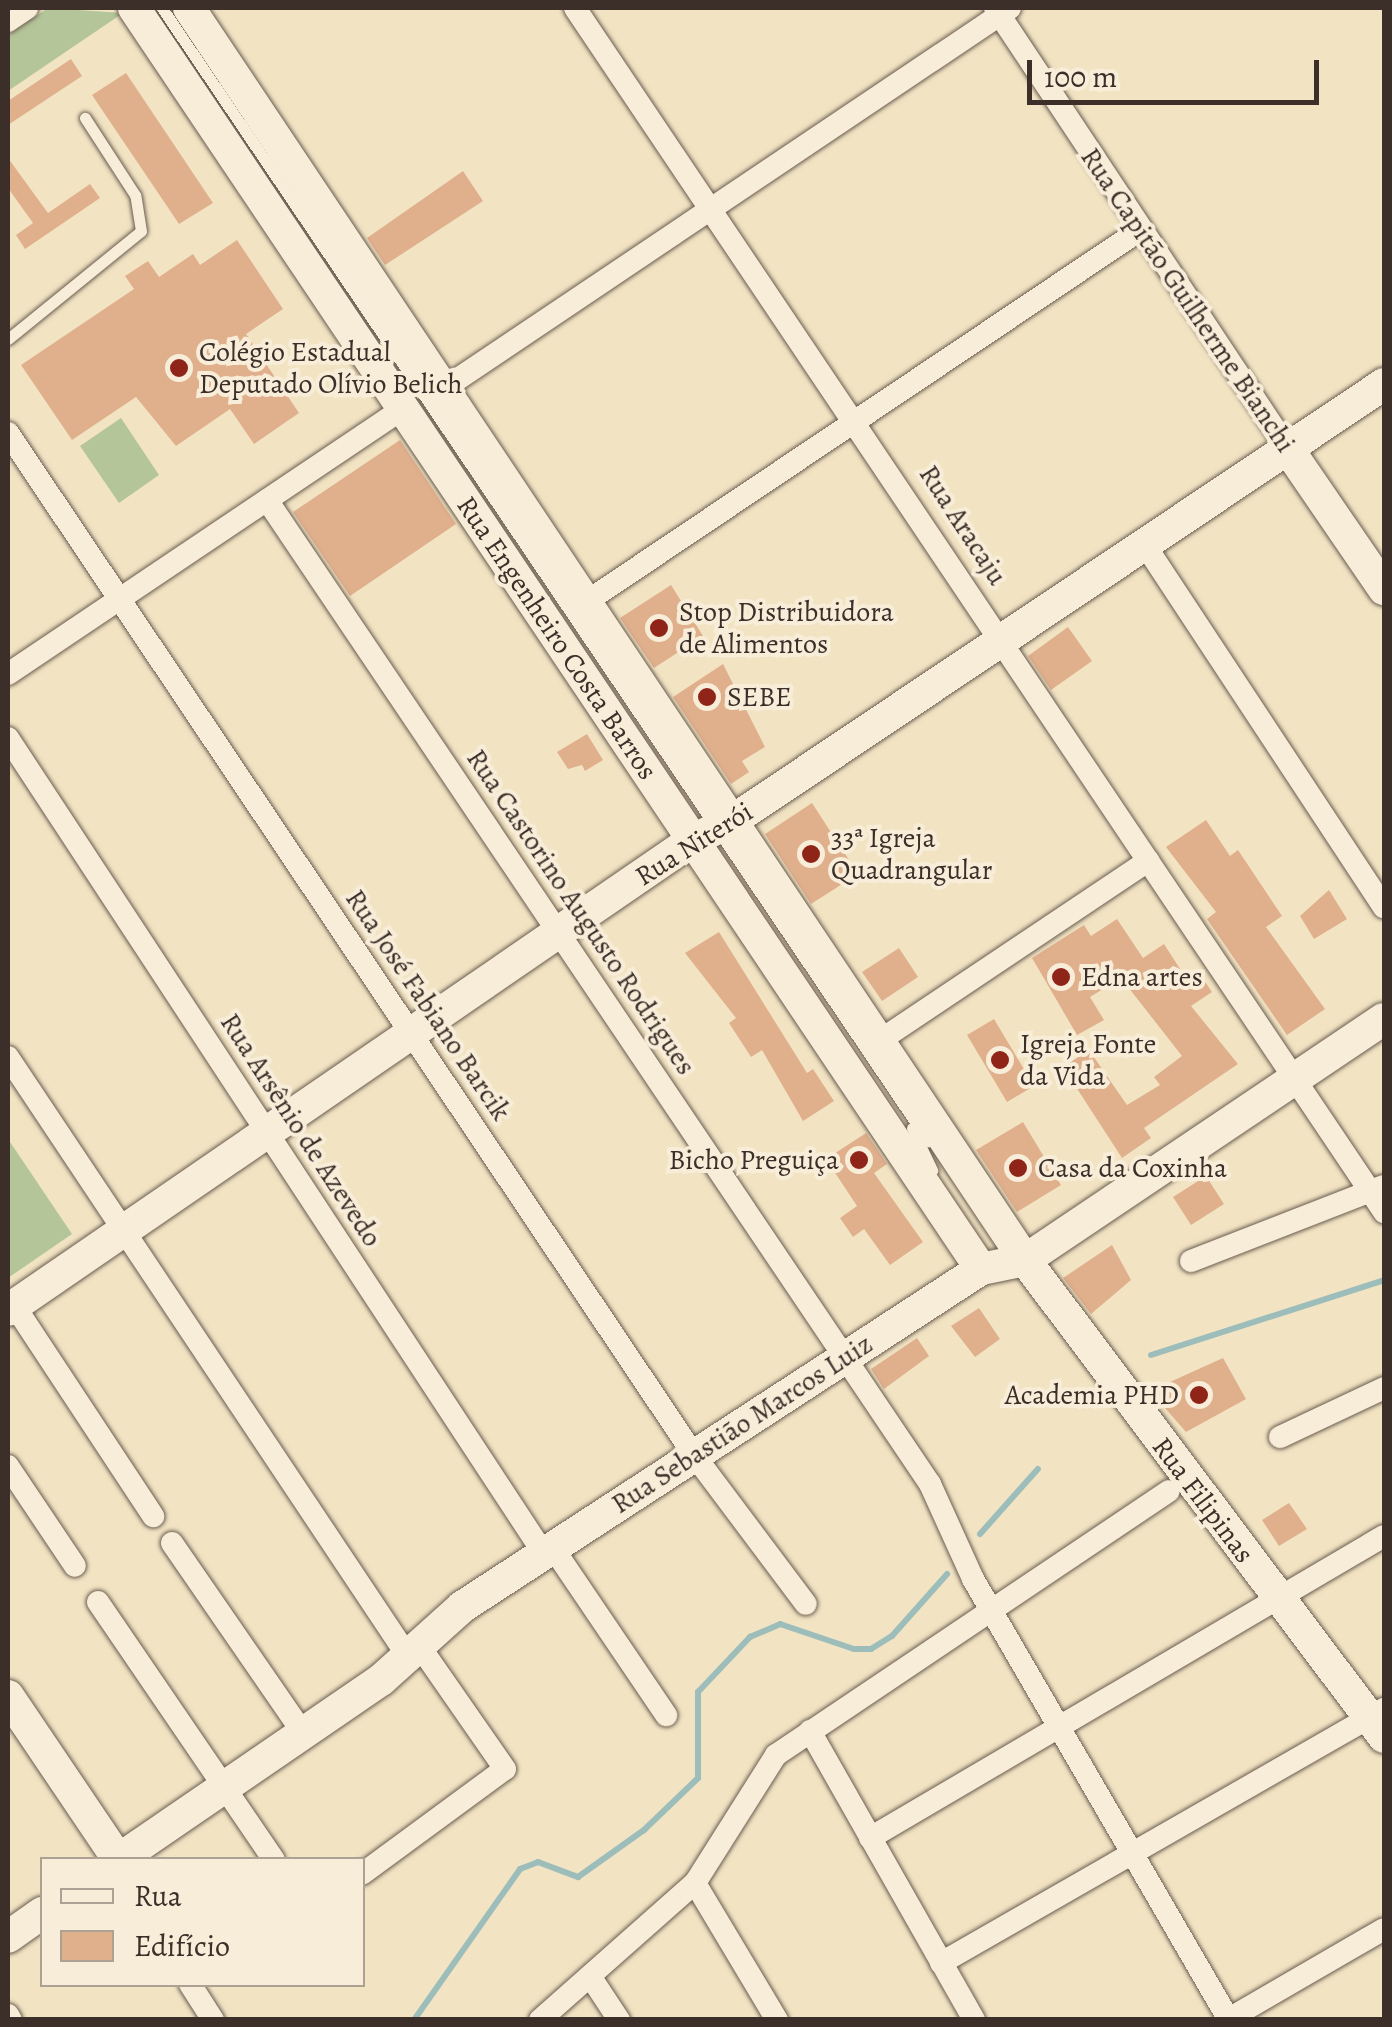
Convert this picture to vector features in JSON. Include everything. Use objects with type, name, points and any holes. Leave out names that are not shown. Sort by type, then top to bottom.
[{"type":"street","points":[[8,21],[28,8]]},
{"type":"street","name":"Rua Engenheiro Costa Barros","points":[[134,8],[403,408],[713,830],[879,1042],[1025,1260]]},
{"type":"street","name":"Rua Engenheiro Costa Barros","points":[[189,8],[586,602],[713,830],[981,1269]]},
{"type":"street","name":"Rua Aracaju","points":[[575,8],[857,420],[1292,1082],[1378,1189],[1384,1212]]},
{"type":"street","points":[[444,388],[1001,10]]},
{"type":"street","name":"Rua Capitão Guilherme Bianchi","points":[[1001,10],[1140,230],[1384,590]]},
{"type":"street","points":[[586,602],[1140,230]]},
{"type":"street","name":"Rua Niterói","points":[[11,1308],[558,933],[1384,384]]},
{"type":"street","points":[[8,674],[403,408]]},
{"type":"street","name":"Rua José Fabiano Barcik","points":[[8,433],[694,1455],[806,1604]]},
{"type":"street","name":"Rua Castorino Augusto Rodrigues","points":[[267,500],[939,1499],[993,1612],[1228,2019]]},
{"type":"street","points":[[1145,545],[1384,907]]},
{"type":"street","name":"Rua Arsênio de Azevedo","points":[[8,738],[548,1551],[666,1715]]},
{"type":"street","points":[[879,1042],[1148,861]]},
{"type":"street","name":"Rua Sebastião Marcos Luiz","points":[[122,1857],[303,1734],[548,1551],[981,1269],[1025,1260],[1384,1019]]},
{"type":"street","points":[[8,1057],[412,1650],[505,1769],[365,1872]]},
{"type":"street","points":[[1191,1261],[1378,1189]]},
{"type":"street","name":"Rua Filipinas","points":[[1025,1260],[1278,1600],[1380,1722]]},
{"type":"street","points":[[11,1308],[153,1516]]},
{"type":"street","points":[[1280,1437],[1384,1388]]},
{"type":"street","points":[[8,1466],[74,1566]]},
{"type":"street","points":[[540,2020],[695,1883],[764,1768],[810,1730],[1170,1491]]},
{"type":"street","points":[[870,1838],[1063,1730],[1384,1536]]},
{"type":"street","points":[[172,1543],[303,1734]]},
{"type":"street","points":[[98,1602],[272,1857]]},
{"type":"street","points":[[8,1696],[116,1857]]},
{"type":"street","points":[[942,1963],[1131,1850],[1380,1722]]},
{"type":"street","points":[[810,1730],[974,2020]]},
{"type":"street","points":[[695,1883],[777,2020]]},
{"type":"street","points":[[8,1937],[40,1914]]},
{"type":"street","points":[[1228,2019],[1384,1929]]},
{"type":"street","points":[[590,1976],[619,2020]]},
{"type":"street","points":[[193,1987],[213,2020]]},
{"type":"lane","points":[[162,8],[903,1111],[1025,1260]]},
{"type":"lane","points":[[8,340],[141,230],[135,195],[85,118]]},
{"type":"lane","points":[[903,1111],[981,1269]]},
{"type":"green space","points":[[48,8],[123,13],[8,91],[8,35]]},
{"type":"green space","points":[[121,418],[159,475],[119,503],[80,446]]},
{"type":"green space","points":[[8,1139],[72,1234],[8,1278]]},
{"type":"building","points":[[71,59],[82,76],[8,125],[8,101]]},
{"type":"building","points":[[126,73],[213,203],[179,224],[92,95]]},
{"type":"building","points":[[8,158],[48,213],[90,184],[100,198],[25,249],[16,235],[33,223],[8,188]]},
{"type":"building","points":[[463,171],[483,201],[385,265],[367,238]]},
{"type":"building","points":[[237,240],[283,309],[246,334],[299,413],[254,444],[230,409],[176,446],[136,397],[72,440],[21,365],[134,289],[125,276],[148,261],[159,277],[193,254],[200,265]]},
{"type":"building","points":[[400,440],[456,524],[350,596],[293,512]]},
{"type":"building","name":"Stop Distribuidora de Alimentos","points":[[671,585],[703,636],[654,668],[620,618]]},
{"type":"building","points":[[1068,627],[1092,661],[1051,690],[1028,656]]},
{"type":"building","points":[[723,664],[765,747],[742,761],[749,772],[731,784],[673,697]]},
{"type":"building","points":[[587,734],[603,760],[585,771],[582,765],[568,769],[557,752]]},
{"type":"building","name":"33ª Igreja Quadrangular","points":[[812,803],[858,874],[811,904],[765,834]]},
{"type":"building","points":[[1206,820],[1230,856],[1238,850],[1282,916],[1266,927],[1325,1009],[1287,1035],[1207,919],[1216,912],[1166,847]]},
{"type":"building","points":[[1329,890],[1347,919],[1314,939],[1300,916]]},
{"type":"building","points":[[1117,919],[1143,958],[1164,944],[1191,986],[1202,977],[1212,992],[1191,1006],[1238,1064],[1144,1128],[1151,1138],[1122,1158],[1063,1067],[1089,1050],[1127,1105],[1160,1085],[1154,1077],[1182,1056],[1121,978],[1090,997],[1104,1020],[1077,1035],[1032,958],[1084,925],[1091,936]]},
{"type":"building","points":[[719,932],[807,1073],[813,1069],[834,1101],[803,1121],[762,1050],[751,1057],[729,1023],[736,1018],[685,953]]},
{"type":"building","points":[[899,948],[918,977],[882,1001],[862,972]]},
{"type":"building","name":"Igreja Fonte da Vida","points":[[994,1019],[1034,1086],[1007,1102],[967,1035]]},
{"type":"building","name":"Casa da Coxinha","points":[[1023,1122],[1061,1185],[1017,1212],[976,1150]]},
{"type":"building","points":[[866,1133],[887,1164],[874,1173],[923,1242],[890,1265],[864,1229],[853,1237],[840,1218],[857,1206],[826,1159]]},
{"type":"building","points":[[1206,1176],[1224,1204],[1191,1225],[1173,1197]]},
{"type":"building","points":[[1112,1245],[1131,1280],[1091,1314],[1063,1278]]},
{"type":"building","points":[[979,1308],[1000,1339],[975,1357],[951,1326]]},
{"type":"building","points":[[917,1338],[929,1356],[884,1389],[871,1369]]},
{"type":"building","name":"Academia PHD","points":[[1223,1358],[1246,1399],[1186,1432],[1150,1391]]},
{"type":"building","points":[[1289,1503],[1307,1529],[1279,1546],[1262,1520]]},
{"type":"waterway","points":[[1151,1355],[1384,1280]]},
{"type":"waterway","points":[[980,1534],[1038,1469]]},
{"type":"waterway","points":[[414,2020],[520,1869],[538,1862],[578,1877],[644,1830],[698,1778],[698,1692],[750,1637],[780,1624],[854,1649],[871,1649],[892,1636],[947,1574]]},
{"type":"place","name":"Colégio Estadual Deputado Olívio Belich","points":[[179,368]]},
{"type":"place","name":"Stop Distribuidora de Alimentos","points":[[659,628]]},
{"type":"place","name":"SEBE","points":[[707,697]]},
{"type":"place","name":"33ª Igreja Quadrangular","points":[[811,854]]},
{"type":"place","name":"Edna artes","points":[[1061,977]]},
{"type":"place","name":"Igreja Fonte da Vida","points":[[1000,1060]]},
{"type":"place","name":"Bicho Preguiça","points":[[859,1160]]},
{"type":"place","name":"Casa da Coxinha","points":[[1018,1168]]},
{"type":"place","name":"Academia PHD","points":[[1199,1395]]}]
